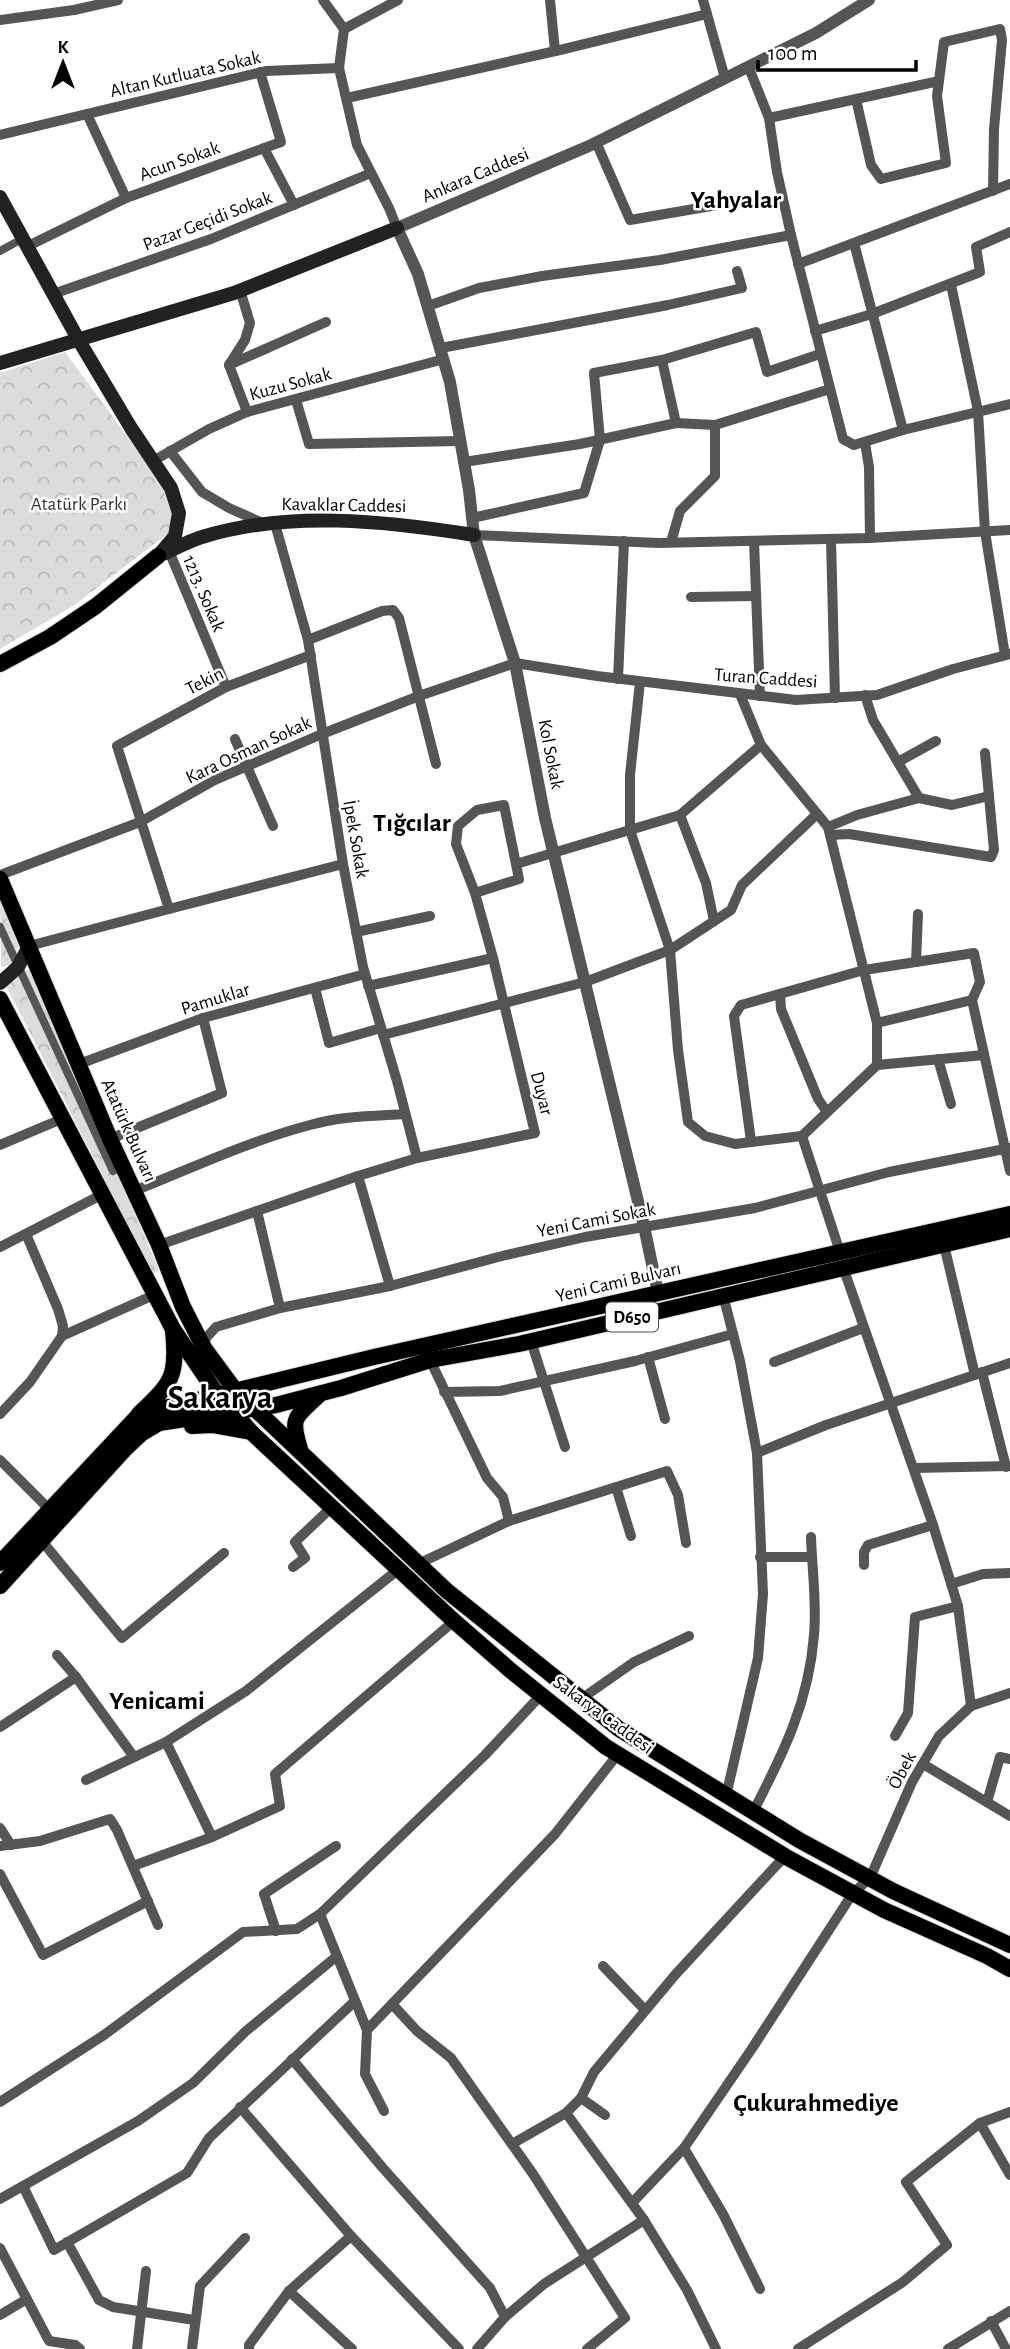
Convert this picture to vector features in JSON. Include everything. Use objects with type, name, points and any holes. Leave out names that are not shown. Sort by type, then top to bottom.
[{"type":"main road","points":[[0,197],[78,339],[171,488],[179,513],[174,536],[164,554]]},
{"type":"main road","name":"Ankara Caddesi","points":[[0,363],[240,290],[397,228]]},
{"type":"main road","name":"Kavaklar Caddesi","points":[[0,664],[85,614],[164,554],[201,537],[251,526],[310,521],[375,523],[474,535]]},
{"type":"main road","name":"Atatürk Bulvarı","points":[[0,877],[110,1139],[117,1168],[134,1191],[183,1307],[204,1348],[235,1390],[255,1408]]},
{"type":"main road","points":[[0,983],[18,967],[29,946]]},
{"type":"main road","points":[[0,999],[173,1329],[217,1394]]},
{"type":"main road","name":"Yeni Cami Bulvarı","points":[[0,1586],[124,1450],[142,1433],[159,1423],[255,1408],[320,1394],[430,1360],[531,1341],[723,1295],[841,1259],[1010,1214]]},
{"type":"main road","name":"Yeni Cami Bulvarı","points":[[136,1418],[217,1394],[658,1293],[841,1259],[944,1245],[1010,1229]]},
{"type":"main road","points":[[0,1563],[48,1509],[165,1389],[172,1377],[175,1349],[173,1329]]},
{"type":"main road","points":[[224,1375],[237,1382],[258,1386]]},
{"type":"main road","name":"Sakarya Caddesi","points":[[217,1394],[251,1432],[454,1620],[541,1695],[618,1754],[785,1856],[853,1894],[1010,1969]]},
{"type":"main road","points":[[302,1455],[294,1422],[320,1394]]},
{"type":"main road","name":"Sakarya Caddesi","points":[[255,1408],[447,1591],[619,1730],[799,1840],[870,1878],[1010,1945]]},
{"type":"main road","points":[[124,1450],[145,1439],[201,1424],[251,1432]]},
{"type":"street","points":[[0,20],[74,10],[118,0]]},
{"type":"street","points":[[323,0],[344,29],[339,68],[357,145],[397,228]]},
{"type":"street","points":[[344,29],[398,0]]},
{"type":"street","points":[[550,0],[555,51]]},
{"type":"street","points":[[703,0],[725,78]]},
{"type":"street","name":"Ankara Caddesi","points":[[397,228],[596,142],[749,68],[816,33],[869,0]]},
{"type":"street","points":[[347,98],[707,14]]},
{"type":"street","points":[[856,99],[872,165],[881,179],[946,163],[937,96],[944,42],[1000,29],[1002,40],[994,129],[993,191]]},
{"type":"street","name":"Altan Kutluata Sokak","points":[[0,135],[261,72],[339,68]]},
{"type":"street","points":[[749,68],[769,118],[777,172],[791,235],[843,439],[854,445],[865,443],[903,430],[1010,404]]},
{"type":"street","points":[[261,72],[281,142],[264,148],[294,205]]},
{"type":"street","points":[[769,118],[939,81]]},
{"type":"street","points":[[87,114],[126,198]]},
{"type":"street","points":[[596,142],[630,220],[717,205]]},
{"type":"street","name":"Acun Sokak","points":[[24,243],[126,198],[264,148]]},
{"type":"street","name":"Pazar Geçidi Sokak","points":[[53,294],[211,239],[371,173]]},
{"type":"street","points":[[798,264],[1010,184]]},
{"type":"street","name":"Kol Sokak","points":[[397,228],[414,265],[443,353],[464,462],[474,535],[515,663],[554,853],[658,1293]]},
{"type":"street","points":[[815,331],[872,314],[980,272],[976,247],[1010,232]]},
{"type":"street","points":[[428,306],[479,288],[542,276],[660,260],[791,235]]},
{"type":"street","points":[[0,251],[24,243]]},
{"type":"street","points":[[854,243],[903,430]]},
{"type":"street","name":"Kuzu Sokak","points":[[153,461],[209,429],[247,412],[296,400],[443,353],[741,288],[737,271]]},
{"type":"street","points":[[951,285],[978,411],[985,532],[1007,655]]},
{"type":"street","points":[[229,365],[245,340],[250,323],[240,290]]},
{"type":"street","points":[[229,365],[326,322]]},
{"type":"street","points":[[472,518],[584,493],[600,440],[594,373],[662,360],[755,332],[767,372],[820,354]]},
{"type":"street","points":[[662,360],[676,423]]},
{"type":"street","points":[[229,365],[247,412]]},
{"type":"street","points":[[464,462],[600,440],[676,423],[715,425],[830,389]]},
{"type":"street","points":[[296,400],[309,444],[460,441]]},
{"type":"street","points":[[671,542],[680,510],[715,476],[715,425]]},
{"type":"street","points":[[865,443],[869,467],[870,538]]},
{"type":"street","points":[[170,451],[202,492],[229,508],[272,524]]},
{"type":"street","name":"İpek Sokak","points":[[272,524],[308,640],[356,932],[417,1158]]},
{"type":"street","points":[[474,535],[671,542],[870,538],[1010,530]]},
{"type":"street","points":[[831,539],[835,698]]},
{"type":"street","points":[[618,679],[624,541]]},
{"type":"street","points":[[754,541],[760,696]]},
{"type":"street","name":"1213. Sokak","points":[[164,554],[226,687]]},
{"type":"street","points":[[691,597],[756,596]]},
{"type":"street","points":[[308,640],[383,611],[393,610],[399,618],[436,764]]},
{"type":"street","name":"Tekin","points":[[140,822],[117,746],[226,687],[311,655]]},
{"type":"street","name":"Turan Caddesi","points":[[515,663],[640,682],[796,700],[877,695],[953,669],[1007,655]]},
{"type":"street","name":"Kara Osman Sokak","points":[[0,877],[140,822],[215,780],[322,734],[419,696],[515,663]]},
{"type":"street","points":[[640,682],[630,775],[631,830],[670,950],[678,1050],[688,1122],[705,1136],[735,1144],[802,1136],[877,1065],[984,1055]]},
{"type":"street","points":[[740,694],[761,745],[829,831],[877,1023],[877,1065]]},
{"type":"street","points":[[865,695],[873,720],[919,798]]},
{"type":"street","points":[[234,739],[273,826]]},
{"type":"street","points":[[898,762],[936,741]]},
{"type":"street","points":[[475,893],[519,879],[516,864],[680,815],[761,745]]},
{"type":"street","points":[[829,831],[992,857],[994,850],[985,753]]},
{"type":"street","points":[[829,831],[857,815],[919,798],[952,805],[989,796]]},
{"type":"street","name":"Duyar","points":[[159,1245],[417,1158],[535,1133],[493,958],[475,893],[456,844],[458,826],[477,810],[504,805],[516,864]]},
{"type":"street","points":[[314,988],[329,1043],[584,982],[670,950],[730,910],[742,885],[817,814]]},
{"type":"street","points":[[680,815],[706,883],[714,921]]},
{"type":"street","points":[[140,822],[169,909]]},
{"type":"street","points":[[29,946],[343,864]]},
{"type":"street","points":[[916,962],[918,915]]},
{"type":"street","points":[[356,932],[430,916]]},
{"type":"street","points":[[0,927],[117,1168],[99,1186],[26,1234],[0,1247]]},
{"type":"street","points":[[751,1141],[734,1016],[741,1005],[863,970],[974,953],[980,982],[972,1000],[1010,1171]]},
{"type":"street","name":"Pamuklar","points":[[79,1064],[203,1018],[314,988],[493,958]]},
{"type":"street","points":[[779,994],[781,1009],[812,1086],[827,1112]]},
{"type":"street","points":[[877,1023],[972,1000]]},
{"type":"street","points":[[110,1139],[222,1093],[203,1018]]},
{"type":"street","points":[[938,1059],[951,1104]]},
{"type":"street","points":[[134,1191],[236,1149],[311,1124],[345,1118],[405,1114]]},
{"type":"street","points":[[0,1145],[64,1118]]},
{"type":"street","points":[[802,1136],[863,1328],[914,1468],[958,1606],[971,1706]]},
{"type":"street","name":"Yeni Cami Sokak","points":[[204,1348],[206,1338],[216,1327],[280,1308],[390,1286],[502,1255],[644,1226],[755,1208],[889,1172],[1007,1149]]},
{"type":"street","points":[[358,1176],[390,1286]]},
{"type":"street","points":[[257,1211],[280,1308]]},
{"type":"street","points":[[0,1414],[30,1382],[62,1336],[63,1326],[58,1309],[26,1234]]},
{"type":"street","points":[[914,1468],[1008,1466],[979,1374],[944,1245]]},
{"type":"street","points":[[62,1336],[156,1294]]},
{"type":"street","points":[[723,1295],[740,1361],[757,1454],[763,1594],[758,1658],[726,1796]]},
{"type":"street","points":[[774,1362],[863,1328]]},
{"type":"street","points":[[444,1392],[500,1391],[648,1357],[733,1334]]},
{"type":"street","points":[[531,1341],[565,1447]]},
{"type":"street","points":[[648,1357],[665,1419]]},
{"type":"street","points":[[430,1360],[487,1478],[503,1497],[509,1521]]},
{"type":"street","points":[[757,1454],[826,1425],[1010,1363]]},
{"type":"street","points":[[0,1460],[48,1509]]},
{"type":"street","points":[[418,1564],[509,1521],[667,1471],[678,1495],[686,1543]]},
{"type":"street","points":[[616,1487],[631,1536]]},
{"type":"street","points":[[293,1567],[305,1558],[295,1542],[332,1507]]},
{"type":"street","points":[[864,1565],[864,1552],[868,1545],[933,1525]]},
{"type":"street","points":[[752,1812],[786,1746],[806,1691],[815,1633],[811,1537]]},
{"type":"street","points":[[41,1539],[122,1638],[223,1553]]},
{"type":"street","points":[[760,1557],[812,1557]]},
{"type":"street","points":[[86,1780],[166,1742],[246,1691],[398,1569]]},
{"type":"street","points":[[951,1584],[983,1574],[1010,1573]]},
{"type":"street","points":[[895,1736],[908,1713],[915,1617],[958,1606]]},
{"type":"street","points":[[133,1866],[212,1837],[280,1806],[275,1774],[454,1620]]},
{"type":"street","points":[[580,1699],[634,1662],[690,1636]]},
{"type":"street","points":[[57,1655],[76,1676],[134,1757]]},
{"type":"street","points":[[0,1727],[76,1676]]},
{"type":"street","name":"Öbek","points":[[632,2203],[684,2148],[853,1894],[870,1878],[912,1783],[939,1736],[971,1706],[1010,1693]]},
{"type":"street","points":[[0,2102],[104,2035],[243,1932],[296,1929],[320,1914],[485,1755],[541,1695]]},
{"type":"street","points":[[166,1742],[212,1837]]},
{"type":"street","points":[[367,2030],[555,1834],[618,1754]]},
{"type":"street","points":[[987,1802],[1000,1756],[1010,1759]]},
{"type":"street","points":[[923,1764],[1010,1816]]},
{"type":"street","points":[[0,1828],[6,1845],[40,1841],[110,1819],[158,1925]]},
{"type":"street","points":[[276,1931],[264,1894],[336,1846]]},
{"type":"street","points":[[512,2144],[566,2113],[580,2098],[594,2072],[645,2010],[785,1856]]},
{"type":"street","points":[[0,1874],[43,1955],[148,1901]]},
{"type":"street","points":[[320,1914],[367,2030],[365,2074],[384,2111]]},
{"type":"street","points":[[0,2199],[138,2121],[193,2083],[246,2031],[337,1955]]},
{"type":"street","points":[[603,1966],[645,2010]]},
{"type":"street","points":[[23,2186],[54,2250],[187,2173],[209,2138],[355,2001]]},
{"type":"street","points":[[392,2004],[417,2031],[451,2058],[512,2144],[625,2318],[587,2349]]},
{"type":"street","points":[[292,2059],[382,2167],[490,2288],[505,2317]]},
{"type":"street","points":[[580,2098],[605,2115]]},
{"type":"street","points":[[240,2107],[351,2236],[459,2349]]},
{"type":"street","points":[[798,2349],[903,2281],[947,2245],[906,2182],[980,2123],[1010,2112]]},
{"type":"street","points":[[566,2113],[644,2220],[687,2290],[716,2349]]},
{"type":"street","points":[[980,2123],[1010,2175]]},
{"type":"street","points":[[684,2148],[723,2214],[760,2289]]},
{"type":"street","points":[[477,2349],[489,2345],[505,2317],[544,2284],[644,2220]]},
{"type":"street","points":[[249,2349],[249,2345],[289,2291],[351,2236]]},
{"type":"street","points":[[192,2349],[200,2286],[245,2238]]},
{"type":"street","points":[[68,2242],[99,2300],[113,2307],[194,2320]]},
{"type":"street","points":[[0,2249],[49,2341],[56,2346],[75,2345],[80,2349]]},
{"type":"street","points":[[137,2349],[146,2271]]},
{"type":"street","points":[[289,2291],[352,2349]]},
{"type":"street","points":[[0,2315],[27,2299]]},
{"type":"street","points":[[948,2349],[1010,2311]]},
{"type":"street","points":[[991,2322],[1006,2349]]},
{"type":"green space","name":"Atatürk Parkı","points":[[65,352],[169,493],[172,512],[170,532],[73,606],[0,649],[0,373]]},
{"type":"green space","points":[[0,891],[20,943],[11,965],[1,967]]},
{"type":"green space","points":[[30,969],[159,1270],[153,1274],[4,982]]},
{"type":"district","name":"Yahyalar","points":[[736,199]]},
{"type":"district","name":"Tığcılar","points":[[412,822]]},
{"type":"district","name":"Sakarya","points":[[220,1396]]},
{"type":"district","name":"Yenicami","points":[[157,1700]]},
{"type":"district","name":"Çukurahmediye","points":[[816,2102]]}]
